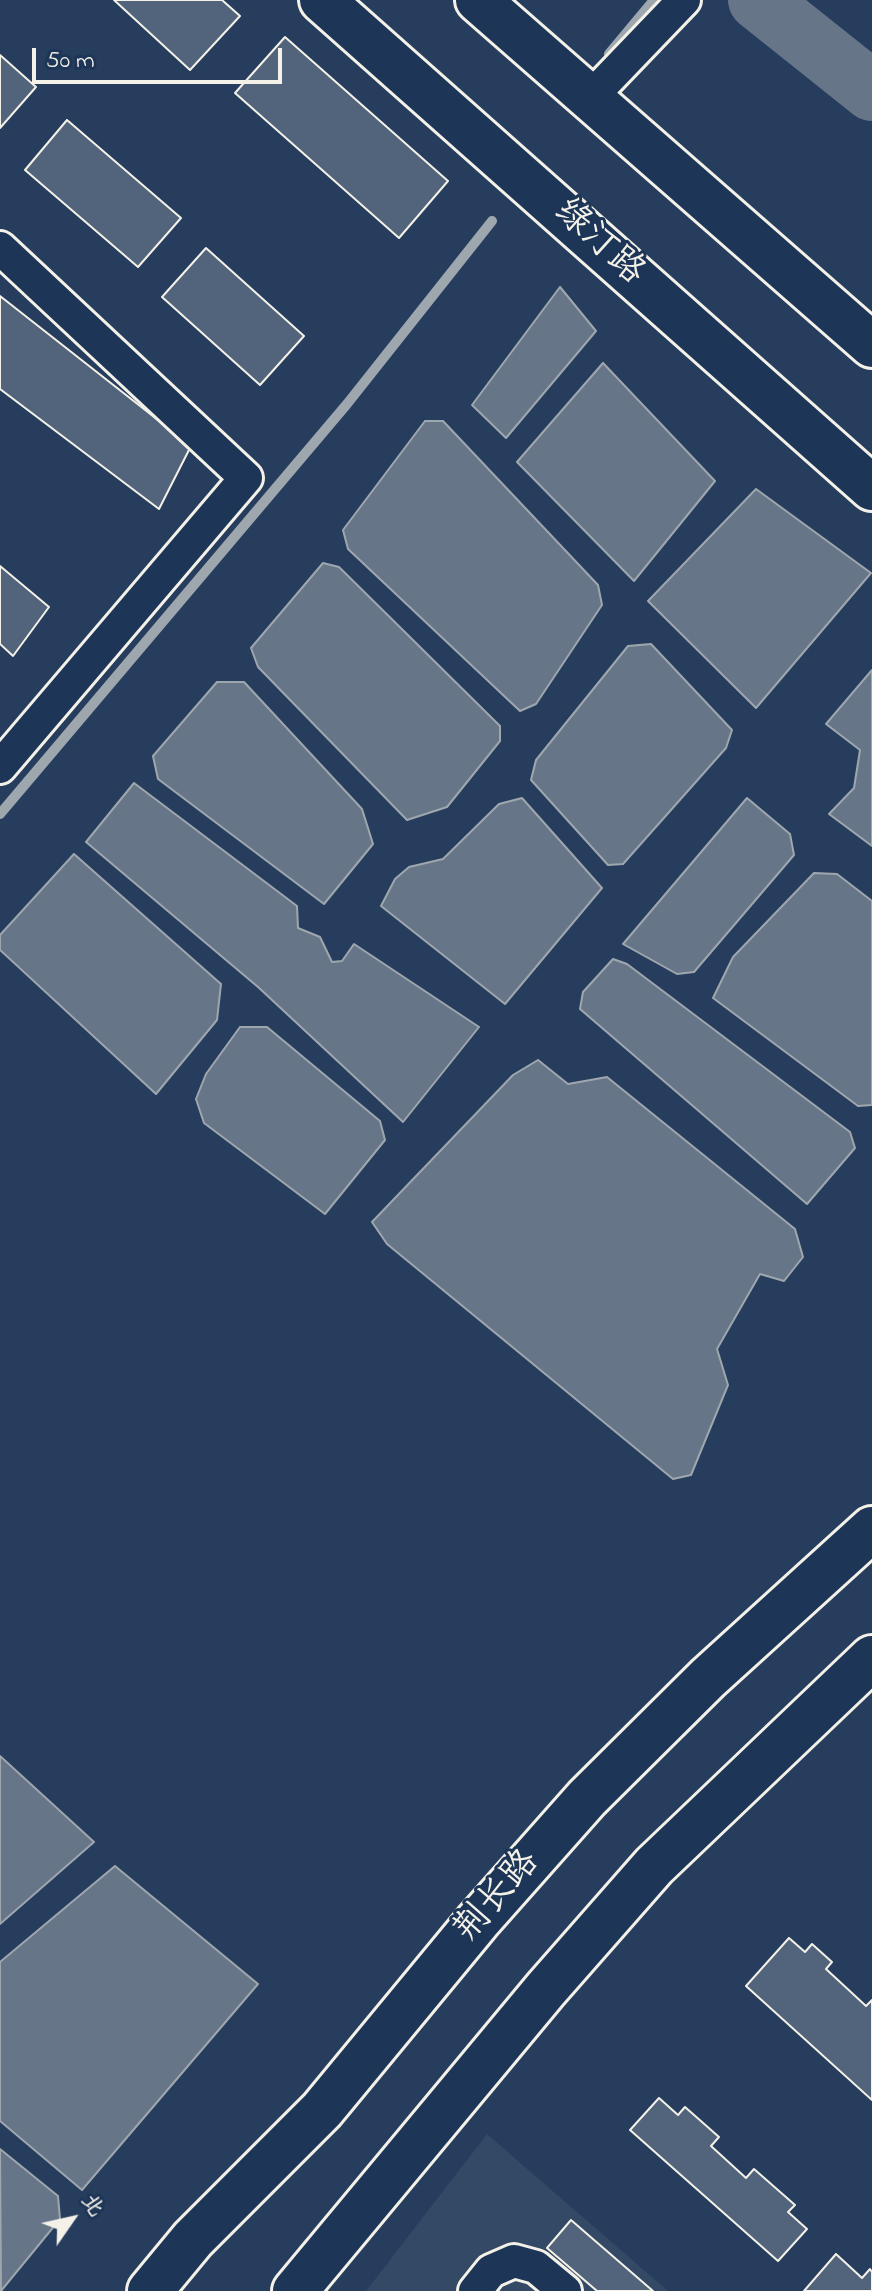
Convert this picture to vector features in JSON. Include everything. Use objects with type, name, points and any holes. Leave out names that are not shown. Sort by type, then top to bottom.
[{"type":"main road","name":"绿汀路","points":[[322,0],[872,488]]},
{"type":"main road","points":[[478,0],[872,345]]},
{"type":"main road","name":"荆长路","points":[[150,2291],[193,2239],[322,2110],[478,1921],[587,1798],[708,1678],[872,1529]]},
{"type":"main road","points":[[295,2291],[546,1989],[654,1866],[872,1658]]},
{"type":"street","points":[[590,98],[684,0]]},
{"type":"street","points":[[0,248],[246,478],[0,767]]},
{"type":"street","points":[[475,2291],[491,2271],[514,2261],[536,2267],[565,2291]]},
{"type":"shaded area","points":[[560,287],[596,331],[506,438],[472,405]]},
{"type":"shaded area","points":[[603,363],[715,481],[634,581],[517,462]]},
{"type":"shaded area","points":[[425,421],[443,421],[598,585],[602,605],[536,704],[520,711],[348,549],[343,530]]},
{"type":"shaded area","points":[[756,489],[871,573],[756,708],[648,601]]},
{"type":"shaded area","points":[[323,563],[339,567],[500,726],[500,741],[447,807],[407,820],[258,667],[251,648]]},
{"type":"shaded area","points":[[651,644],[732,730],[726,748],[623,864],[608,865],[531,780],[536,760],[628,646]]},
{"type":"shaded area","points":[[872,670],[872,846],[829,814],[854,788],[860,750],[826,724]]},
{"type":"shaded area","points":[[217,682],[244,682],[362,809],[373,844],[324,904],[158,779],[153,756]]},
{"type":"shaded area","points":[[134,783],[297,906],[298,928],[320,937],[332,962],[342,961],[354,944],[479,1027],[403,1122],[258,987],[86,842]]},
{"type":"shaded area","points":[[522,798],[602,888],[505,1004],[381,906],[395,879],[409,867],[443,859],[499,804]]},
{"type":"shaded area","points":[[747,798],[790,834],[794,855],[694,972],[677,974],[623,944]]},
{"type":"shaded area","points":[[74,854],[221,984],[217,1020],[156,1094],[0,950],[0,935]]},
{"type":"shaded area","points":[[814,873],[837,874],[872,901],[872,1105],[858,1106],[713,998],[733,957]]},
{"type":"shaded area","points":[[613,959],[627,964],[850,1132],[855,1148],[807,1204],[580,1009],[583,992]]},
{"type":"shaded area","points":[[240,1027],[267,1027],[380,1121],[385,1140],[325,1214],[204,1123],[196,1099],[206,1074]]},
{"type":"shaded area","points":[[538,1060],[568,1084],[607,1077],[795,1229],[803,1257],[784,1281],[760,1274],[717,1349],[728,1385],[691,1475],[673,1479],[387,1244],[372,1222],[513,1075]]},
{"type":"shaded area","points":[[0,1756],[94,1842],[0,1924]]},
{"type":"shaded area","points":[[115,1866],[258,1984],[82,2190],[0,2121],[0,1962]]},
{"type":"shaded area","points":[[487,2134],[668,2291],[366,2291]]},
{"type":"shaded area","points":[[0,2149],[58,2196],[60,2219],[1,2291]]},
{"type":"building","points":[[114,0],[222,0],[240,16],[190,70]]},
{"type":"building","points":[[285,37],[448,181],[399,238],[235,93]]},
{"type":"building","points":[[0,55],[36,87],[0,128]]},
{"type":"building","points":[[67,120],[181,218],[138,267],[25,170]]},
{"type":"building","points":[[206,248],[304,336],[260,385],[162,297]]},
{"type":"building","points":[[0,296],[191,446],[159,509],[0,389]]},
{"type":"building","points":[[0,566],[49,607],[13,656],[0,644]]},
{"type":"building","points":[[789,1938],[805,1952],[812,1944],[832,1962],[826,1969],[866,2006],[872,2000],[872,2100],[746,1986]]},
{"type":"building","points":[[659,2098],[678,2115],[685,2107],[719,2137],[711,2146],[746,2178],[754,2169],[795,2205],[788,2212],[807,2229],[778,2261],[630,2130]]},
{"type":"building","points":[[571,2220],[653,2291],[597,2291],[547,2248]]},
{"type":"building","points":[[836,2254],[862,2278],[870,2269],[872,2291],[804,2291]]},
{"type":"waterway","points":[[609,54],[654,0]]},
{"type":"waterway","points":[[758,0],[872,91]]},
{"type":"waterway","points":[[0,814],[347,404],[492,221]]}]
